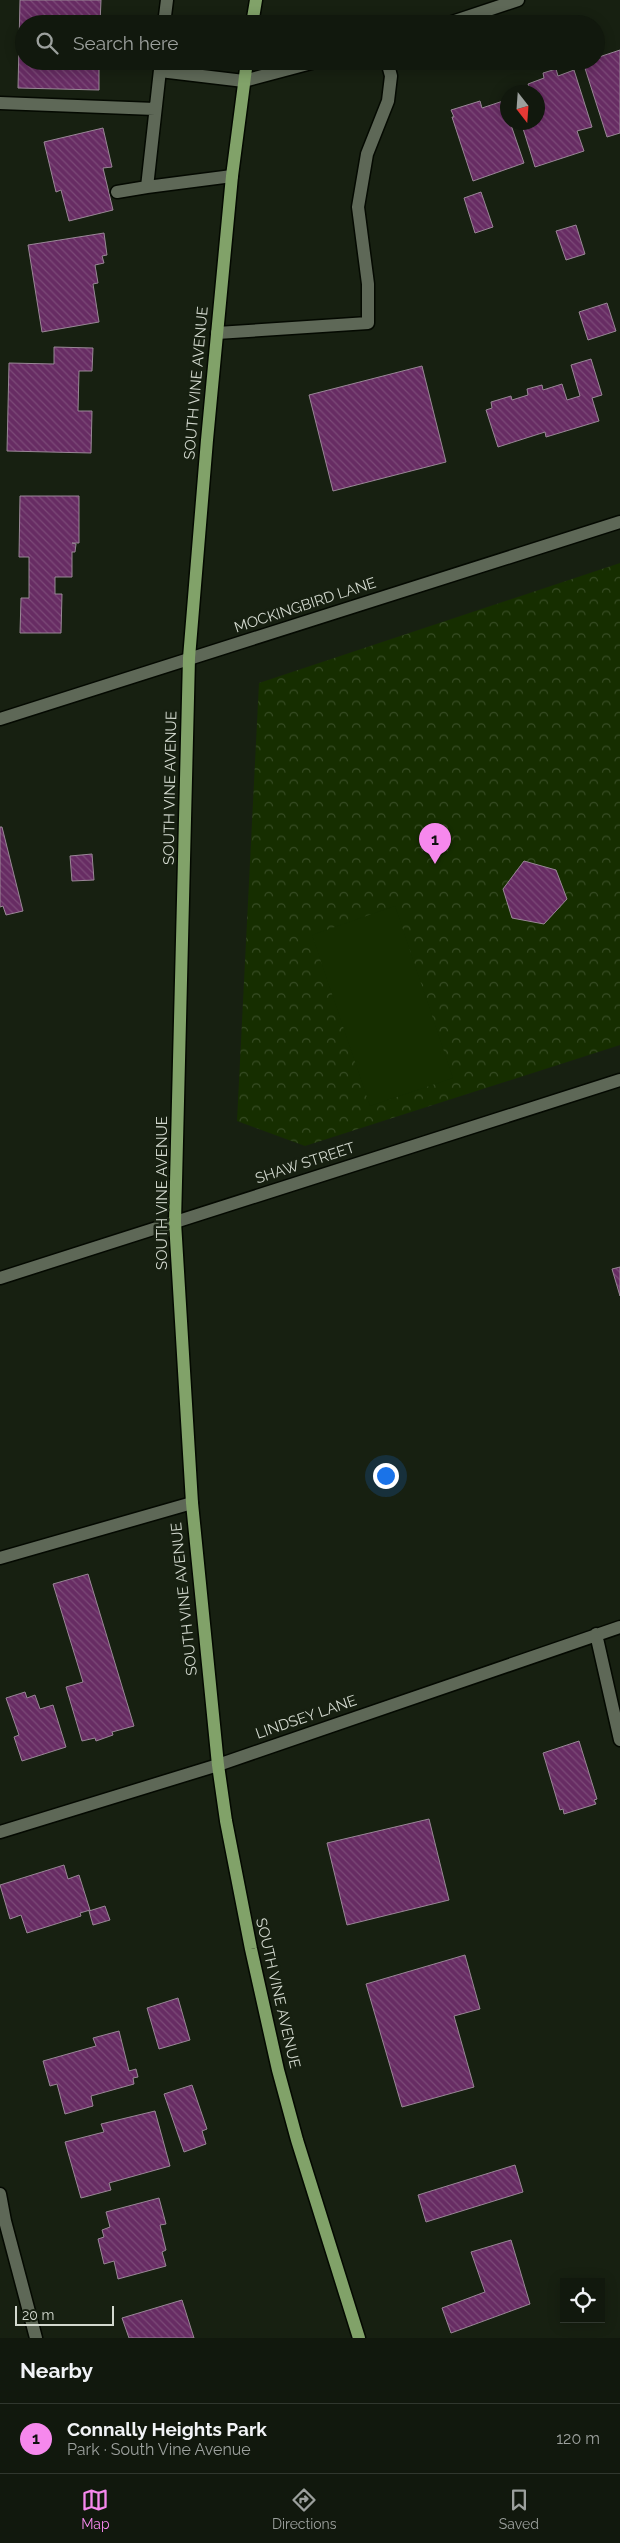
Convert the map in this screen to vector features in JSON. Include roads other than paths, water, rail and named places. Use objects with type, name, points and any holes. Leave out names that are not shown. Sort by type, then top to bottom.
[{"type":"main road","points":[[254,15],[256,0]]},
{"type":"main road","name":"SOUTH VINE AVENUE","points":[[246,70],[232,176],[189,658],[175,1222],[192,1503],[218,1765],[239,1892],[278,2070],[297,2140],[359,2338]]},
{"type":"street","points":[[165,15],[167,0]]},
{"type":"street","points":[[473,15],[518,0]]},
{"type":"street","points":[[147,187],[160,70]]},
{"type":"street","points":[[182,70],[244,81],[285,70]]},
{"type":"street","points":[[217,333],[368,323],[368,284],[358,207],[367,154],[388,102],[391,76],[389,70]]},
{"type":"street","points":[[0,104],[155,109]]},
{"type":"street","points":[[117,192],[232,176]]},
{"type":"street","name":"MOCKINGBIRD LANE","points":[[0,719],[620,522]]},
{"type":"street","name":"SHAW STREET","points":[[0,1278],[620,1080]]},
{"type":"street","points":[[0,1558],[192,1503]]},
{"type":"street","name":"LINDSEY LANE","points":[[0,1832],[218,1765],[620,1627]]},
{"type":"street","points":[[596,1634],[620,1740]]},
{"type":"street","points":[[0,2194],[5,2221],[36,2338]]},
{"type":"place","name":"Connally Heights Park","points":[[435,864]]}]
